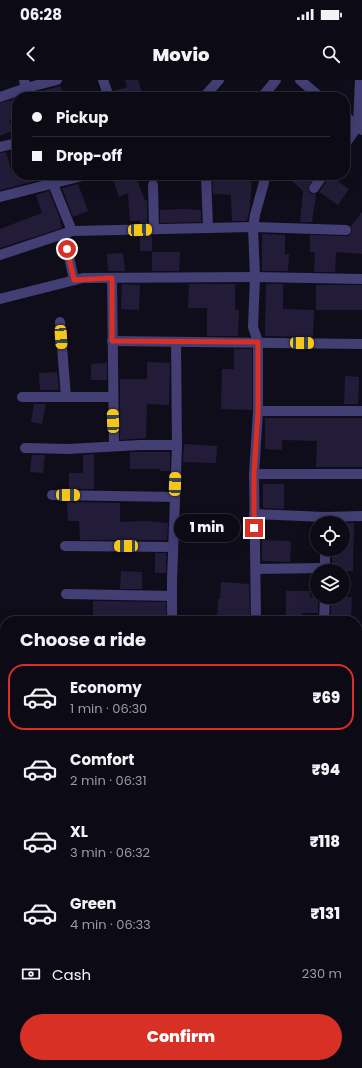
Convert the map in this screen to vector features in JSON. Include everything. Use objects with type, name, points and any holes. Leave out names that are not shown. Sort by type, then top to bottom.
[{"type":"street","points":[[14,92],[57,80]]},
{"type":"street","points":[[104,80],[108,92]]},
{"type":"street","points":[[208,92],[219,80]]},
{"type":"street","points":[[266,92],[276,80]]},
{"type":"street","points":[[350,139],[360,128],[360,80]]},
{"type":"street","points":[[305,82],[315,92]]},
{"type":"street","points":[[0,97],[12,93]]},
{"type":"street","points":[[350,120],[360,128]]},
{"type":"street","points":[[0,147],[12,144]]},
{"type":"street","points":[[0,197],[52,180],[68,233],[74,280]]},
{"type":"street","points":[[206,180],[208,228]]},
{"type":"street","points":[[256,616],[254,474],[258,411],[258,342],[253,327],[255,277],[253,227],[265,180]]},
{"type":"street","points":[[314,188],[320,180]]},
{"type":"street","points":[[153,185],[154,229]]},
{"type":"street","points":[[0,255],[68,233],[154,229],[253,227],[346,230]]},
{"type":"street","points":[[0,299],[74,280],[112,278],[255,277],[362,278]]},
{"type":"street","points":[[112,278],[112,397],[114,446]]},
{"type":"street","points":[[60,322],[66,397]]},
{"type":"street","points":[[112,341],[362,344]]},
{"type":"street","points":[[172,616],[176,446],[176,342]]},
{"type":"street","points":[[22,397],[112,397]]},
{"type":"street","points":[[258,411],[362,411]]},
{"type":"street","points":[[25,448],[68,449],[140,444],[176,446]]},
{"type":"street","points":[[254,474],[362,474]]},
{"type":"street","points":[[52,495],[175,497]]},
{"type":"street","points":[[254,514],[310,519]]},
{"type":"street","points":[[350,517],[362,516]]},
{"type":"street","points":[[64,546],[173,547]]},
{"type":"street","points":[[256,569],[310,570]]},
{"type":"street","points":[[66,594],[172,596]]},
{"type":"street","points":[[324,604],[324,616]]},
{"type":"building","points":[[125,80],[138,80],[142,92],[114,92],[127,87]]},
{"type":"building","points":[[60,86],[63,92],[38,92]]},
{"type":"building","points":[[12,100],[12,119],[9,120],[12,130],[0,136],[0,103]]},
{"type":"building","points":[[6,152],[12,169],[12,180],[40,180],[0,190],[0,153]]},
{"type":"building","points":[[113,180],[137,180],[145,200],[147,200],[147,223],[130,221],[128,193],[119,197]]},
{"type":"building","points":[[212,180],[252,180],[250,208],[247,221],[232,221],[231,195],[213,194]]},
{"type":"building","points":[[312,180],[308,188],[310,193],[316,194],[312,222],[300,222],[303,191],[292,181]]},
{"type":"building","points":[[327,180],[336,180],[349,189],[338,205],[319,192]]},
{"type":"building","points":[[78,184],[88,211],[73,217],[62,188]]},
{"type":"building","points":[[49,191],[61,221],[62,228],[0,248],[0,229],[42,213],[36,195]]},
{"type":"building","points":[[160,210],[201,210],[201,222],[160,223]]},
{"type":"building","points":[[362,212],[362,254],[336,252],[335,272],[314,272],[315,252],[310,252],[310,235],[349,236],[352,231],[351,226]]},
{"type":"building","points":[[262,234],[285,235],[285,254],[289,254],[288,271],[262,271]]},
{"type":"building","points":[[140,236],[152,236],[152,251],[140,251]]},
{"type":"building","points":[[152,252],[180,252],[179,271],[152,271]]},
{"type":"building","points":[[123,253],[125,271],[108,271],[107,254]]},
{"type":"building","points":[[122,284],[140,285],[139,310],[121,309]]},
{"type":"building","points":[[189,284],[235,284],[235,310],[239,310],[238,336],[207,336],[207,308],[188,308]]},
{"type":"building","points":[[266,284],[283,284],[283,309],[314,310],[313,337],[265,336]]},
{"type":"building","points":[[316,285],[362,285],[362,310],[316,310]]},
{"type":"building","points":[[234,349],[252,349],[252,410],[221,409],[222,369],[234,369]]},
{"type":"building","points":[[147,362],[170,363],[169,405],[147,404],[146,438],[120,440],[120,379],[147,379]]},
{"type":"building","points":[[107,363],[107,380],[91,380],[91,364]]},
{"type":"building","points":[[57,372],[59,390],[40,390],[39,373]]},
{"type":"building","points":[[345,376],[359,377],[358,404],[344,404]]},
{"type":"building","points":[[34,404],[46,404],[42,424],[31,422]]},
{"type":"building","points":[[265,418],[362,418],[362,467],[316,467],[317,441],[282,440],[282,450],[265,449]]},
{"type":"building","points":[[184,444],[217,446],[216,463],[183,462]]},
{"type":"building","points":[[130,452],[170,452],[170,471],[160,471],[160,469],[130,469]]},
{"type":"building","points":[[94,454],[94,489],[69,489],[69,473],[83,473],[83,455]]},
{"type":"building","points":[[32,455],[45,455],[43,473],[30,472]]},
{"type":"building","points":[[263,484],[284,484],[284,509],[263,508]]},
{"type":"building","points":[[67,502],[120,503],[120,522],[146,521],[168,523],[167,540],[80,540],[79,521],[68,521]]},
{"type":"building","points":[[350,523],[354,523],[353,571],[350,571],[350,564],[332,564],[332,556],[350,556]]},
{"type":"building","points":[[262,540],[291,541],[290,562],[262,561]]},
{"type":"building","points":[[155,553],[166,553],[166,573],[155,573]]},
{"type":"building","points":[[121,571],[142,572],[142,589],[120,589]]},
{"type":"building","points":[[221,582],[249,584],[250,616],[217,616],[218,599],[220,599]]},
{"type":"building","points":[[286,591],[310,591],[310,604],[318,604],[318,613],[302,613],[302,616],[286,616]]},
{"type":"building","points":[[350,597],[352,597],[351,616],[331,616],[331,604],[350,604]]},
{"type":"building","points":[[93,601],[166,602],[166,616],[93,616]]},
{"type":"route","points":[[67,249],[74,280],[83,278],[112,278],[112,341],[258,342],[258,411],[254,474],[254,528]]}]
